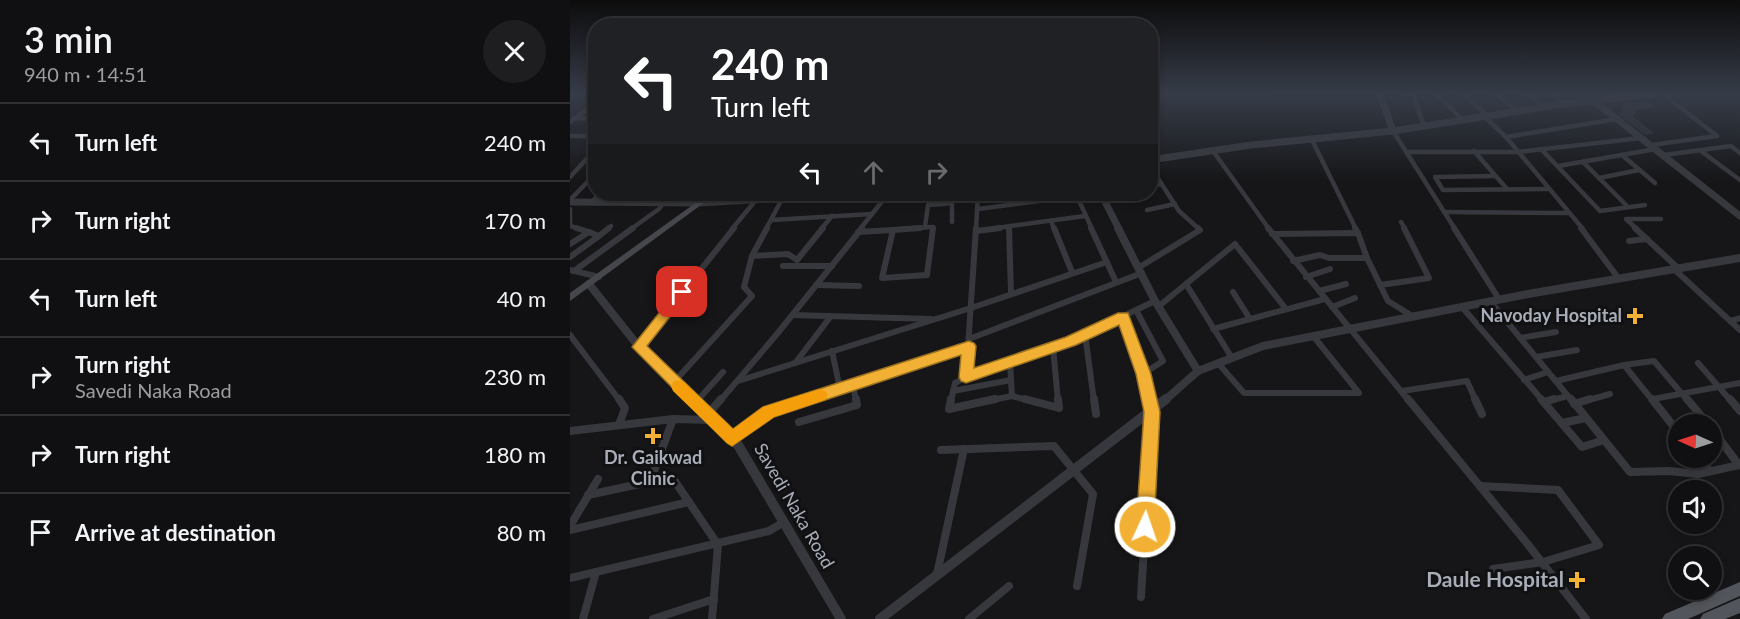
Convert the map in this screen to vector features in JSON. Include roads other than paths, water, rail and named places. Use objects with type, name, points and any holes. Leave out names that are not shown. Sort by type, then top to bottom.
[{"type":"main road","points":[[570,298],[696,201]]},
{"type":"main road","points":[[1670,619],[1740,589]]},
{"type":"main road","points":[[1708,619],[1740,604]]},
{"type":"street","points":[[1390,123],[1520,338],[1630,472],[1669,471],[1698,474],[1740,465],[1722,442]]},
{"type":"street","points":[[1158,159],[1445,123]]},
{"type":"street","points":[[1493,123],[1602,252],[1619,279]]},
{"type":"street","points":[[1506,137],[1593,123]]},
{"type":"street","points":[[1622,123],[1740,216]]},
{"type":"street","points":[[1558,166],[1717,136],[1700,123]]},
{"type":"street","points":[[570,135],[588,136]]},
{"type":"street","points":[[1311,138],[1358,233],[1388,302],[1414,317]]},
{"type":"street","points":[[1406,152],[1517,152],[1641,138]]},
{"type":"street","points":[[1664,155],[1740,145]]},
{"type":"street","points":[[1731,146],[1740,153]]},
{"type":"street","points":[[1541,149],[1600,211],[1645,205]]},
{"type":"street","points":[[1700,150],[1740,179]]},
{"type":"street","points":[[1213,151],[1293,261],[1543,562],[1586,619]]},
{"type":"street","points":[[1474,151],[1507,189]]},
{"type":"street","points":[[1622,155],[1655,183]]},
{"type":"street","points":[[570,177],[588,158]]},
{"type":"street","points":[[1583,162],[1628,207]]},
{"type":"street","points":[[1599,178],[1639,170]]},
{"type":"street","points":[[1495,176],[1435,177],[1443,190],[1548,189]]},
{"type":"street","points":[[732,438],[768,412],[853,385],[969,343],[1140,271],[1200,230],[1175,204],[1158,179]]},
{"type":"street","points":[[570,201],[588,182]]},
{"type":"street","points":[[570,201],[664,201]]},
{"type":"street","points":[[572,270],[659,208],[664,201]]},
{"type":"street","points":[[639,347],[755,201]]},
{"type":"street","points":[[674,382],[752,296],[744,287],[752,256],[781,201]]},
{"type":"street","points":[[570,431],[710,417],[882,201]]},
{"type":"street","points":[[966,377],[978,201]]},
{"type":"street","points":[[978,209],[1034,201]]},
{"type":"street","points":[[1079,201],[1116,282]]},
{"type":"street","points":[[1107,201],[1157,303],[1198,370]]},
{"type":"street","points":[[581,202],[570,209],[570,226],[599,236]]},
{"type":"street","points":[[925,227],[928,205],[952,203],[952,222]]},
{"type":"street","points":[[1148,210],[1175,204]]},
{"type":"street","points":[[1444,212],[1569,213]]},
{"type":"street","points":[[772,220],[872,214]]},
{"type":"street","points":[[795,262],[832,216]]},
{"type":"street","points":[[977,231],[1085,216]]},
{"type":"street","points":[[1661,219],[1626,219],[1740,330]]},
{"type":"street","points":[[1051,221],[1072,272]]},
{"type":"street","points":[[1380,285],[1430,278],[1401,222]]},
{"type":"street","points":[[570,257],[610,226]]},
{"type":"street","points":[[858,232],[933,226],[927,275],[882,278],[892,230]]},
{"type":"street","points":[[1009,226],[1011,293]]},
{"type":"street","points":[[570,244],[589,232]]},
{"type":"street","points":[[1272,234],[1358,233]]},
{"type":"street","points":[[1629,241],[1647,239]]},
{"type":"street","points":[[1053,347],[1059,408],[1012,396],[949,409],[955,383],[966,377],[1053,347],[1157,303],[1186,284],[1235,244],[1286,309]]},
{"type":"street","points":[[752,256],[788,254],[795,262]]},
{"type":"street","points":[[1293,261],[1320,255],[1329,258],[1367,258]]},
{"type":"street","points":[[880,619],[1152,412],[1198,370],[1263,346],[1495,300],[1738,260]]},
{"type":"street","points":[[783,266],[795,262],[832,266]]},
{"type":"street","points":[[738,381],[971,308],[1107,262]]},
{"type":"street","points":[[1306,277],[1330,268]]},
{"type":"street","points":[[572,270],[599,277]]},
{"type":"street","name":"Savedi Naka Road","points":[[589,284],[639,347],[738,444],[841,619]]},
{"type":"street","points":[[1186,284],[1232,358]]},
{"type":"street","points":[[1319,291],[1346,284]]},
{"type":"street","points":[[816,285],[859,286]]},
{"type":"street","points":[[1233,292],[1250,319]]},
{"type":"street","points":[[1332,307],[1355,298]]},
{"type":"street","points":[[1213,329],[1325,299]]},
{"type":"street","points":[[1462,307],[1582,447],[1604,440]]},
{"type":"street","points":[[1136,310],[1164,362],[1143,374]]},
{"type":"street","points":[[793,315],[935,319]]},
{"type":"street","points":[[795,363],[831,316]]},
{"type":"street","points":[[1123,317],[1143,374],[1152,412],[1141,597]]},
{"type":"street","points":[[1730,321],[1740,318]]},
{"type":"street","points":[[1520,338],[1556,332]]},
{"type":"street","points":[[1085,334],[1096,414]]},
{"type":"street","points":[[570,335],[626,408],[619,425]]},
{"type":"street","points":[[1218,363],[1244,393],[1359,393],[1314,337]]},
{"type":"street","points":[[1536,357],[1577,350]]},
{"type":"street","points":[[832,351],[840,389]]},
{"type":"street","points":[[1556,381],[1624,365],[1654,361],[1700,414]]},
{"type":"street","points":[[1010,363],[1012,396]]},
{"type":"street","points":[[1698,363],[1740,411]]},
{"type":"street","points":[[1624,365],[1668,419]]},
{"type":"street","points":[[695,403],[723,372]]},
{"type":"street","points":[[1524,380],[1548,372]]},
{"type":"street","points":[[953,391],[1011,380]]},
{"type":"street","points":[[1402,391],[1467,381],[1482,414]]},
{"type":"street","points":[[1653,399],[1740,383]]},
{"type":"street","points":[[799,422],[856,405],[853,385]]},
{"type":"street","points":[[1574,404],[1610,394]]},
{"type":"street","points":[[1544,402],[1568,396]]},
{"type":"street","points":[[1562,423],[1586,418]]},
{"type":"street","points":[[650,482],[674,419]]},
{"type":"street","points":[[941,450],[1054,446],[1093,494],[1077,586]]},
{"type":"street","points":[[937,575],[964,449]]},
{"type":"street","points":[[588,495],[672,477],[718,544],[712,619]]},
{"type":"street","points":[[570,528],[598,479]]},
{"type":"street","points":[[1480,486],[1558,490],[1599,545],[1543,562],[1493,569]]},
{"type":"street","points":[[570,528],[689,502]]},
{"type":"street","points":[[570,578],[769,531],[784,522]]},
{"type":"street","points":[[583,619],[596,572]]},
{"type":"street","points":[[969,619],[1009,586]]},
{"type":"street","points":[[653,619],[714,599]]},
{"type":"place","name":"Navoday Hospital","points":[[1635,316]]},
{"type":"place","name":"Dr. Gaikwad Clinic","points":[[653,436]]},
{"type":"place","name":"Daule Hospital","points":[[1577,580]]}]
